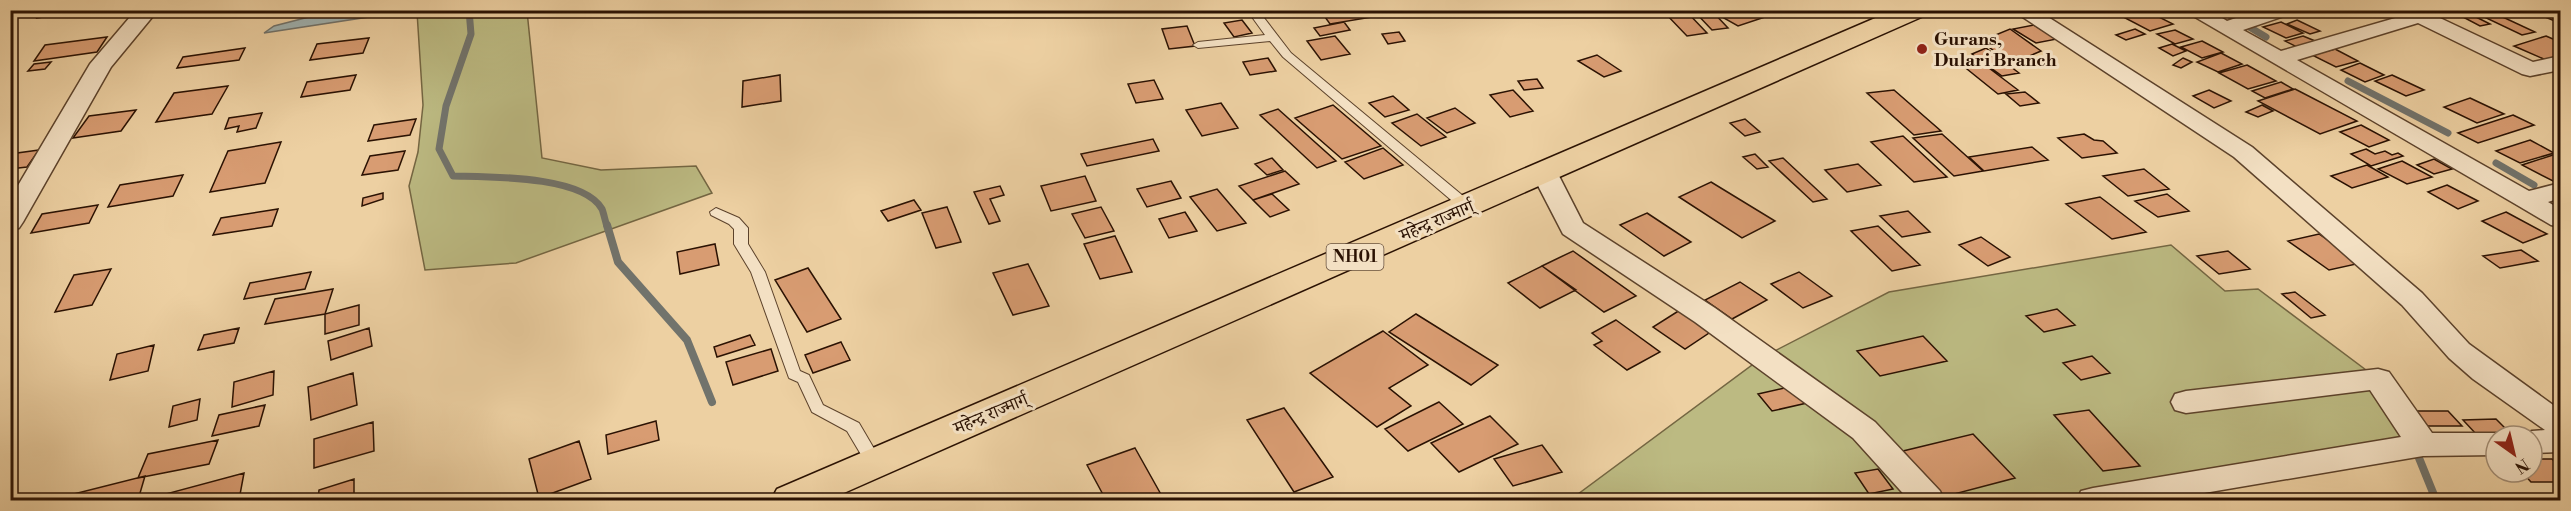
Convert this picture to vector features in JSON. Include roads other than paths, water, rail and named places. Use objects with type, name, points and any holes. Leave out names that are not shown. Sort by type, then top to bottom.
[{"type":"highway","name":"महेन्द्र राज्मार्ग्","points":[[791,501],[1469,208],[1917,10]]},
{"type":"street","points":[[10,222],[100,64],[148,10]]},
{"type":"street","points":[[2022,10],[2243,152],[2398,285],[2459,351],[2484,372],[2560,425]]},
{"type":"street","points":[[2193,10],[2560,219]]},
{"type":"street","points":[[2226,28],[2283,10]]},
{"type":"street","points":[[2280,58],[2420,16],[2448,10]]},
{"type":"street","points":[[2420,16],[2530,69],[2560,63]]},
{"type":"street","points":[[1545,174],[1572,228],[1705,315],[1864,430],[1928,501]]},
{"type":"street","points":[[2526,200],[2560,190]]},
{"type":"street","points":[[2186,402],[2378,379],[2423,445]]},
{"type":"street","points":[[2544,442],[2560,441]]},
{"type":"street","points":[[2092,501],[2423,445],[2484,444]]},
{"type":"lane","points":[[1252,10],[1287,55],[1469,208]]},
{"type":"lane","points":[[1198,45],[1273,37]]},
{"type":"lane","points":[[716,212],[734,221],[741,228],[741,244],[766,291],[794,374],[804,380],[817,408],[853,428],[875,464]]},
{"type":"waterway","points":[[469,10],[471,34],[446,106],[439,149],[453,176],[534,180],[576,190],[592,198],[602,209],[607,226]]},
{"type":"waterway","points":[[2221,10],[2266,37]]},
{"type":"waterway","points":[[2348,81],[2448,133]]},
{"type":"waterway","points":[[2496,163],[2534,185]]},
{"type":"waterway","points":[[607,225],[618,262],[687,340],[712,402]]},
{"type":"waterway","points":[[2419,458],[2436,500]]},
{"type":"place","name":"Gurans, Dulari Branch","points":[[1922,49]]}]
